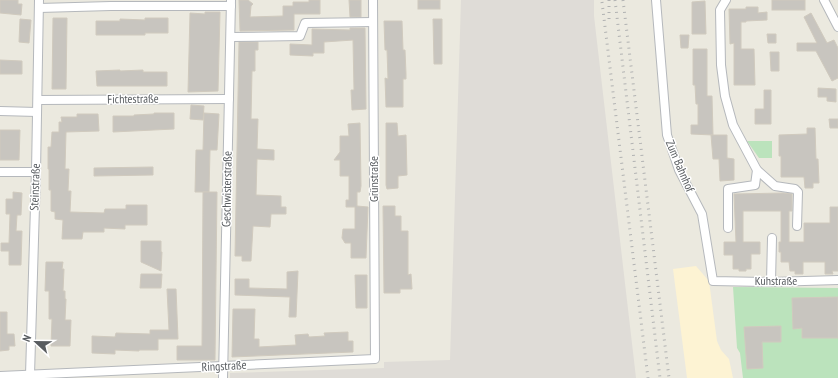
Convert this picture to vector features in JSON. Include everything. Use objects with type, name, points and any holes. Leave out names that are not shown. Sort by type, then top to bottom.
[{"type":"street","name":"Grünstraße","points":[[374,0],[375,359]]},
{"type":"street","name":"Zum Bahnhof","points":[[656,0],[667,135],[679,170],[702,214],[713,281]]},
{"type":"street","points":[[726,0],[720,10],[721,70],[725,96],[733,125],[757,170],[775,186],[795,189],[798,192],[797,226]]},
{"type":"street","points":[[824,0],[838,27]]},
{"type":"street","points":[[39,4],[111,6],[231,3]]},
{"type":"street","name":"Geschwisterstraße","points":[[224,378],[231,3]]},
{"type":"street","name":"Steinstraße","points":[[30,375],[38,100],[39,4]]},
{"type":"street","points":[[230,37],[300,36],[305,23],[374,22]]},
{"type":"street","name":"Fichtestraße","points":[[38,100],[229,99]]},
{"type":"street","points":[[0,111],[37,112]]},
{"type":"street","points":[[728,228],[728,189],[755,185],[757,170]]},
{"type":"street","points":[[0,172],[36,172]]},
{"type":"street","points":[[771,282],[772,238]]},
{"type":"street","name":"Kuhstraße","points":[[713,281],[771,282],[838,280]]},
{"type":"street","name":"Ringstraße","points":[[0,376],[375,359]]},
{"type":"shaded area","points":[[461,0],[594,0],[594,16],[636,378],[230,378],[230,373],[384,368],[384,362],[450,360]]},
{"type":"shaded area","points":[[696,266],[709,281],[717,341],[721,350],[729,359],[733,378],[687,378],[673,269]]},
{"type":"green space","points":[[747,141],[772,141],[772,158],[759,158]]},
{"type":"green space","points":[[733,287],[838,288],[838,378],[743,378],[740,353],[737,348]]},
{"type":"building","points":[[0,0],[18,0],[18,4],[22,4],[21,15],[0,13]]},
{"type":"building","points":[[239,0],[248,0],[253,4],[251,6],[250,17],[283,16],[283,6],[293,6],[293,2],[309,2],[309,0],[320,0],[320,14],[294,14],[294,30],[240,31]]},
{"type":"building","points":[[349,0],[361,0],[361,17],[350,17]]},
{"type":"building","points":[[418,0],[440,0],[440,9],[418,9]]},
{"type":"building","points":[[772,0],[805,0],[805,10],[772,10]]},
{"type":"building","points":[[705,1],[706,34],[692,34],[692,2]]},
{"type":"building","points":[[746,7],[758,7],[758,13],[767,12],[767,20],[741,22],[741,49],[754,49],[755,85],[734,85],[734,43],[730,44],[729,9],[746,9]]},
{"type":"building","points":[[205,12],[220,12],[218,91],[188,92],[190,13],[205,14]]},
{"type":"building","points":[[811,13],[827,43],[834,40],[838,48],[838,78],[832,81],[816,51],[797,51],[797,43],[817,43],[804,17]]},
{"type":"building","points":[[53,18],[67,18],[66,89],[52,89]]},
{"type":"building","points":[[145,18],[168,18],[168,33],[145,33],[145,35],[96,35],[96,21],[120,21],[120,19],[145,20]]},
{"type":"building","points":[[20,19],[31,20],[29,43],[19,42]]},
{"type":"building","points":[[433,19],[442,19],[442,64],[434,64]]},
{"type":"building","points":[[384,21],[402,21],[406,74],[406,79],[403,79],[403,107],[386,107],[385,78],[388,79]]},
{"type":"building","points":[[350,28],[365,28],[366,109],[352,110],[351,90],[354,90],[353,40],[324,42],[324,53],[313,53],[313,56],[290,55],[290,44],[312,45],[312,29],[350,30]]},
{"type":"building","points":[[767,34],[776,34],[776,43],[768,43]]},
{"type":"building","points":[[680,35],[689,35],[688,48],[681,48]]},
{"type":"building","points":[[239,42],[258,42],[258,50],[255,50],[255,71],[252,71],[251,119],[258,119],[257,149],[274,150],[274,160],[257,159],[256,195],[281,196],[281,207],[286,207],[286,214],[271,214],[270,227],[253,226],[251,261],[242,261],[242,256],[235,256]]},
{"type":"building","points":[[693,49],[707,49],[707,96],[712,96],[713,135],[691,134],[691,125],[698,125],[698,104],[696,104],[695,85],[693,85]]},
{"type":"building","points":[[770,52],[779,52],[779,71],[771,71]]},
{"type":"building","points":[[0,60],[22,61],[22,74],[0,74]]},
{"type":"building","points":[[120,70],[167,72],[167,86],[97,86],[96,71]]},
{"type":"building","points":[[818,88],[836,89],[836,102],[827,101],[827,97],[818,97]]},
{"type":"building","points":[[764,90],[771,90],[771,124],[755,124],[755,109],[764,109]]},
{"type":"building","points":[[191,105],[204,106],[203,120],[190,119]]},
{"type":"building","points":[[154,113],[174,113],[174,129],[113,132],[113,116],[134,116]]},
{"type":"building","points":[[204,113],[219,114],[217,150],[210,150],[209,192],[195,192],[196,150],[203,150]]},
{"type":"building","points":[[77,114],[98,114],[99,131],[66,132],[65,169],[69,169],[68,191],[71,191],[70,212],[104,213],[105,209],[126,209],[126,205],[147,205],[147,225],[125,225],[125,229],[104,228],[104,232],[83,232],[82,239],[62,239],[63,220],[55,219],[55,212],[51,211],[48,147],[51,147],[52,132],[59,132],[59,122],[62,122],[61,117],[77,117]]},
{"type":"building","points":[[829,119],[838,119],[838,128],[830,128]]},
{"type":"building","points":[[360,123],[361,186],[360,192],[357,192],[357,206],[368,207],[366,258],[351,258],[351,243],[345,243],[342,238],[343,229],[355,229],[355,207],[346,207],[346,200],[349,200],[349,176],[340,176],[340,160],[334,160],[340,152],[340,136],[349,136],[348,124]]},
{"type":"building","points":[[386,123],[397,123],[398,136],[406,135],[407,175],[398,176],[398,188],[387,189],[386,185]]},
{"type":"building","points":[[807,128],[815,128],[816,159],[818,159],[819,183],[813,183],[813,188],[805,188],[804,177],[781,177],[779,135],[807,134]]},
{"type":"building","points":[[0,130],[20,130],[19,160],[0,160]]},
{"type":"building","points":[[711,135],[727,135],[727,158],[734,159],[734,180],[720,181],[719,159],[713,159]]},
{"type":"building","points":[[153,167],[153,175],[94,176],[94,168]]},
{"type":"building","points":[[13,192],[22,193],[21,215],[17,215],[16,231],[22,231],[21,265],[9,265],[9,251],[1,251],[1,243],[9,243],[10,214],[6,214],[6,199],[13,199]]},
{"type":"building","points":[[203,192],[217,192],[215,360],[177,360],[177,346],[202,346]]},
{"type":"building","points":[[734,194],[792,194],[792,211],[789,211],[789,242],[804,242],[804,223],[830,223],[830,207],[838,207],[838,271],[832,271],[833,274],[825,274],[825,262],[803,262],[803,274],[795,274],[795,271],[790,271],[789,262],[781,262],[779,242],[781,242],[781,211],[743,211],[743,242],[760,242],[760,254],[751,254],[751,269],[739,271],[739,269],[733,269],[733,255],[724,255],[724,242],[736,242]]},
{"type":"building","points":[[383,206],[395,206],[395,216],[401,216],[401,231],[408,231],[408,275],[411,274],[412,289],[400,289],[400,293],[384,293]]},
{"type":"building","points":[[141,241],[161,241],[161,271],[141,262]]},
{"type":"building","points":[[46,262],[63,262],[63,291],[65,291],[66,299],[65,320],[71,320],[70,346],[51,346],[52,319],[49,319],[49,291],[45,291]]},
{"type":"building","points":[[298,271],[296,317],[289,317],[290,297],[235,295],[235,279],[249,279],[249,288],[287,289],[287,272]]},
{"type":"building","points":[[141,274],[162,274],[161,288],[140,288]]},
{"type":"building","points":[[355,275],[367,275],[367,308],[356,308]]},
{"type":"building","points":[[167,289],[176,289],[178,339],[158,339],[158,350],[115,350],[115,354],[92,353],[92,336],[115,337],[116,333],[150,334],[150,330],[169,330]]},
{"type":"building","points":[[838,297],[838,338],[802,338],[802,328],[793,329],[792,298]]},
{"type":"building","points":[[233,309],[255,309],[254,339],[259,339],[259,347],[296,345],[295,335],[308,334],[309,337],[325,336],[324,333],[348,332],[348,341],[353,341],[353,352],[232,357]]},
{"type":"building","points":[[0,312],[7,312],[7,334],[14,334],[15,346],[9,346],[9,350],[0,351]]},
{"type":"building","points":[[781,326],[781,342],[762,342],[763,368],[747,369],[744,327]]},
{"type":"railway","points":[[609,0],[609,19]]},
{"type":"railway","points":[[615,0],[660,378]]},
{"type":"railway","points":[[623,0],[669,378]]},
{"type":"railway","points":[[602,2],[648,378]]}]
